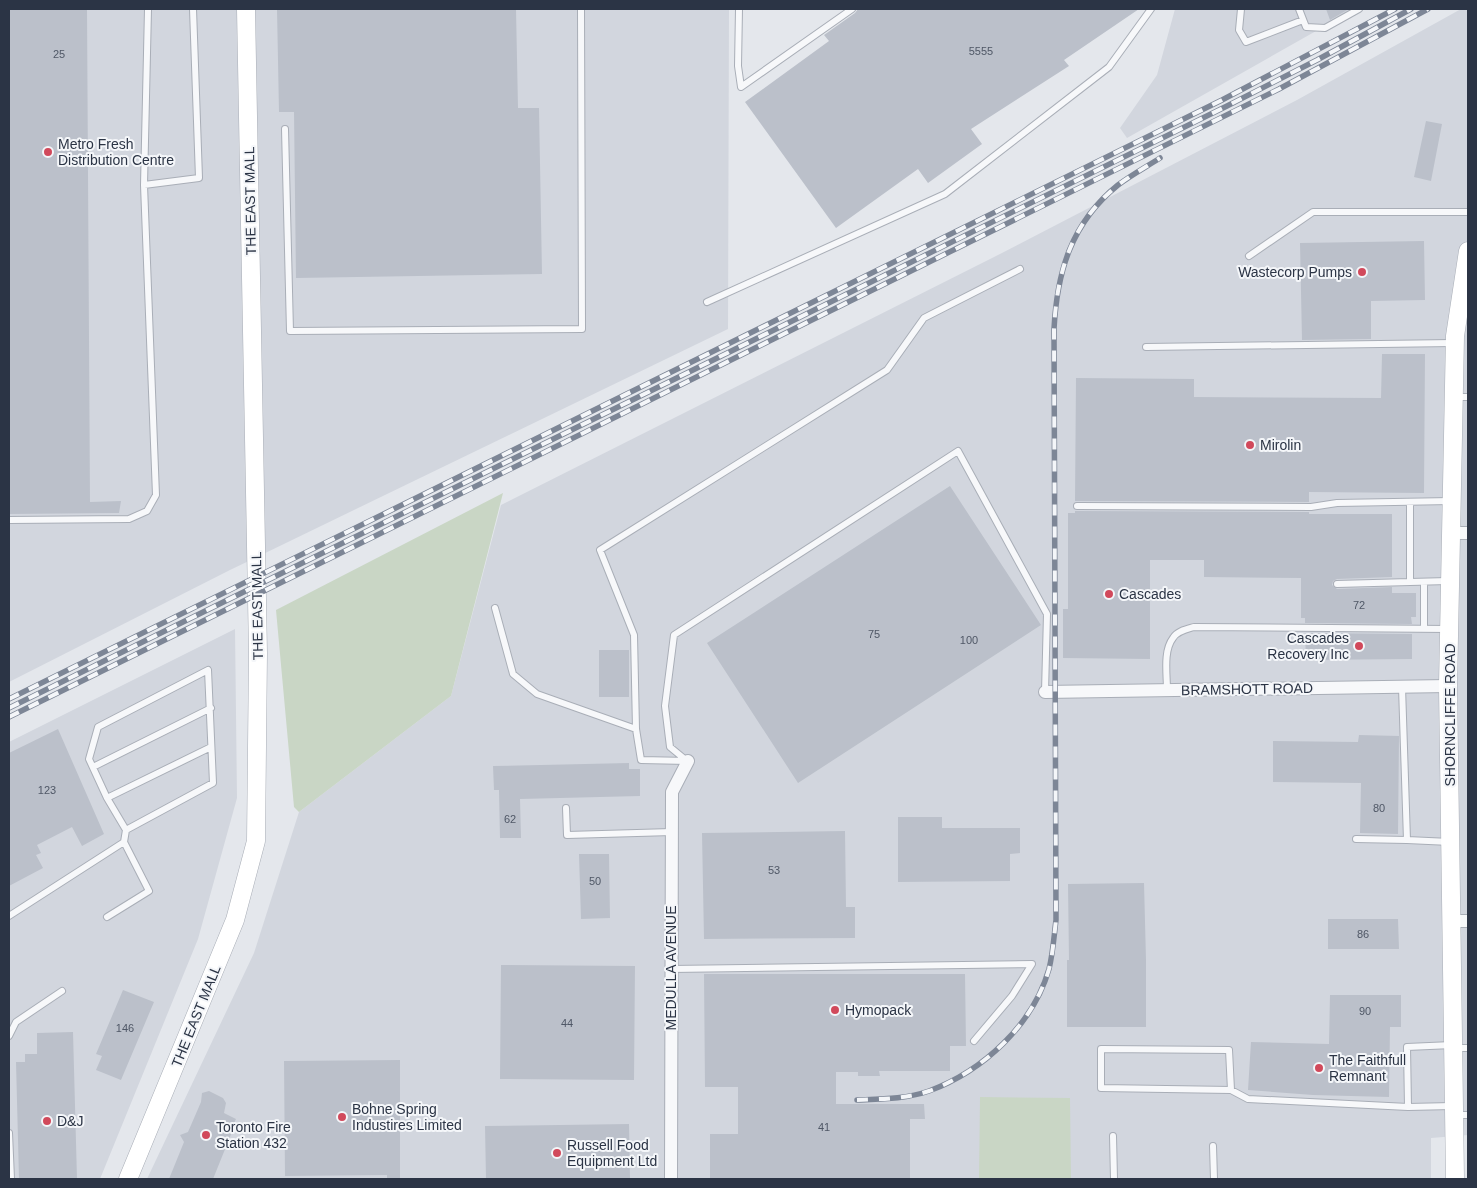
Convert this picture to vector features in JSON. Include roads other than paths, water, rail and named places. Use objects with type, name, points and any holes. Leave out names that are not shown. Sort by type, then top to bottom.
[{"type":"main road","name":"THE EAST MALL","points":[[128,1179],[236,920],[256,841],[258,653],[246,9]]},
{"type":"main road","name":"SHORNCLIFFE ROAD","points":[[1454,1179],[1459,1112],[1460,921],[1451,842],[1448,686],[1450,581],[1460,533],[1452,501],[1461,397],[1455,343],[1468,251]]},
{"type":"street","name":"BRAMSHOTT ROAD","points":[[1046,692],[1448,686]]},
{"type":"street","name":"MEDULLA AVENUE","points":[[671,1179],[672,792],[688,761]]},
{"type":"lane","points":[[9,520],[129,519],[147,511],[156,495],[144,185],[148,9]]},
{"type":"lane","points":[[144,185],[199,178],[193,9]]},
{"type":"lane","points":[[285,129],[290,330],[582,329],[582,9]]},
{"type":"lane","points":[[739,9],[738,66],[741,87],[852,9]]},
{"type":"lane","points":[[707,302],[945,194],[1109,67],[1152,9]]},
{"type":"lane","points":[[1241,9],[1239,30],[1246,42],[1303,20]]},
{"type":"lane","points":[[1299,9],[1306,26],[1326,28],[1359,9]]},
{"type":"lane","points":[[1249,256],[1314,212],[1468,212]]},
{"type":"lane","points":[[688,761],[641,760],[636,729],[634,635],[600,550],[887,370],[924,318],[1020,268]]},
{"type":"lane","points":[[1146,347],[1455,343]]},
{"type":"lane","points":[[688,761],[670,747],[667,722],[666,706],[674,635],[958,451],[1047,614],[1046,692]]},
{"type":"lane","points":[[1077,506],[1311,507],[1337,504],[1452,501]]},
{"type":"lane","points":[[1410,502],[1410,582]]},
{"type":"lane","points":[[1337,584],[1450,581]]},
{"type":"lane","points":[[1424,582],[1424,628]]},
{"type":"lane","points":[[495,608],[513,674],[537,694],[636,729]]},
{"type":"lane","points":[[1167,690],[1167,652],[1173,637],[1181,631],[1194,627],[1450,629]]},
{"type":"lane","points":[[107,917],[149,892],[124,842],[126,830],[107,798],[89,759],[98,727],[208,670],[211,708],[212,783],[126,830]]},
{"type":"lane","points":[[1402,687],[1407,840]]},
{"type":"lane","points":[[93,767],[211,708]]},
{"type":"lane","points":[[107,798],[211,746]]},
{"type":"lane","points":[[566,808],[567,835],[672,832]]},
{"type":"lane","points":[[1356,839],[1451,842]]},
{"type":"lane","points":[[9,916],[124,842]]},
{"type":"lane","points":[[671,969],[1032,964],[1012,996],[974,1040]]},
{"type":"lane","points":[[9,1036],[16,1022],[62,991]]},
{"type":"lane","points":[[1408,1108],[1407,1047],[1458,1047]]},
{"type":"lane","points":[[1231,1090],[1229,1050],[1101,1049],[1101,1088],[1231,1090],[1248,1099],[1459,1112]]},
{"type":"lane","points":[[9,1133],[11,1179]]},
{"type":"lane","points":[[1113,1136],[1114,1179]]},
{"type":"lane","points":[[1213,1146],[1214,1179]]},
{"type":"railway","points":[[9,699],[1222,100],[1395,9]]},
{"type":"railway","points":[[9,708],[1227,106],[1411,9]]},
{"type":"railway","points":[[9,717],[1279,89],[1428,9]]},
{"type":"railway","points":[[857,1100],[920,1094],[949,1082],[968,1071],[1003,1044],[1018,1027],[1031,1009],[1049,969],[1056,920],[1054,329],[1056,308],[1063,268],[1078,232],[1089,216],[1118,185],[1160,158]]},
{"type":"place","name":"Metro Fresh Distribution Centre","points":[[48,152]]},
{"type":"place","name":"Wastecorp Pumps","points":[[1362,272]]},
{"type":"place","name":"Mirolin","points":[[1250,445]]},
{"type":"place","name":"Cascades","points":[[1109,594]]},
{"type":"place","name":"Cascades Recovery Inc","points":[[1359,646]]},
{"type":"place","name":"Hymopack","points":[[835,1010]]},
{"type":"place","name":"The Faithfull Remnant","points":[[1319,1068]]},
{"type":"place","name":"Bohne Spring Industires Limited","points":[[342,1117]]},
{"type":"place","name":"D&J","points":[[47,1121]]},
{"type":"place","name":"Toronto Fire Station 432","points":[[206,1135]]},
{"type":"place","name":"Russell Food Equipment Ltd","points":[[557,1153]]}]
